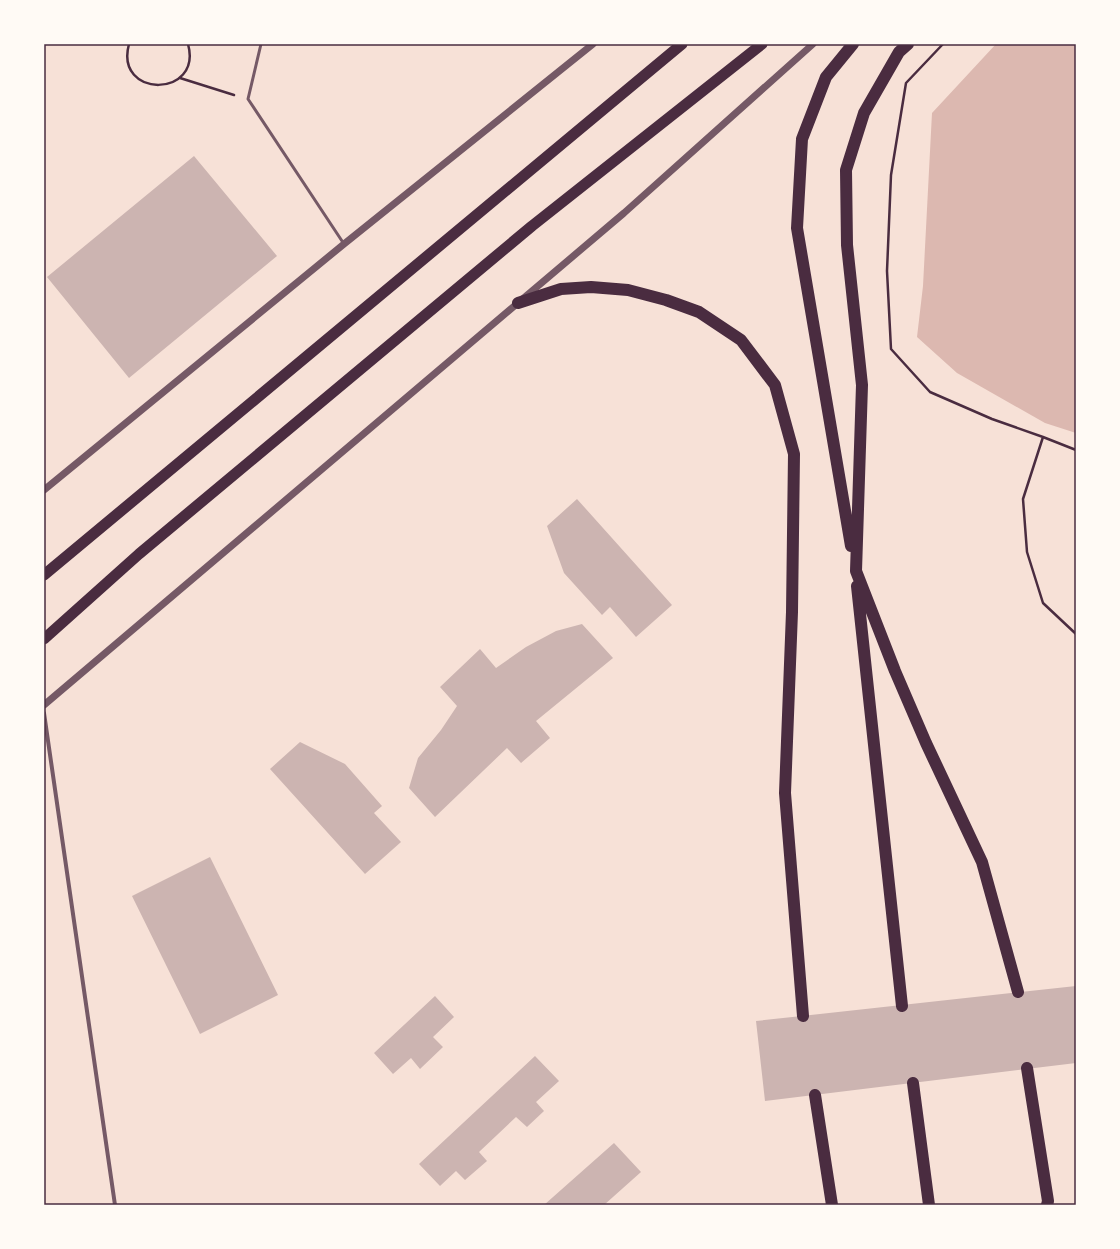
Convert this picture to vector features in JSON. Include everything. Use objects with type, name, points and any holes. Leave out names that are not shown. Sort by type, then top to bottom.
[{"type":"highway","points":[[44,575],[682,44]]},
{"type":"highway","points":[[44,639],[139,554],[532,226],[762,44]]},
{"type":"highway","points":[[853,44],[826,77],[802,140],[797,228],[856,571],[902,1006]]},
{"type":"highway","points":[[908,44],[899,52],[864,114],[846,170],[847,245],[862,385],[856,571],[895,671],[926,743],[982,862],[1018,992]]},
{"type":"highway","points":[[518,303],[561,289],[591,287],[628,290],[666,300],[699,312],[741,340],[775,385],[794,454],[792,612],[785,793],[803,1016]]},
{"type":"highway","points":[[1027,1068],[1048,1201],[1047,1205]]},
{"type":"highway","points":[[913,1083],[929,1205]]},
{"type":"highway","points":[[815,1095],[832,1205]]},
{"type":"street","points":[[44,490],[344,244],[593,44]]},
{"type":"street","points":[[44,705],[624,214],[813,44]]},
{"type":"street","points":[[44,713],[115,1205]]},
{"type":"lane","points":[[261,44],[248,99],[344,244]]},
{"type":"path","points":[[129,44],[127,51],[128,62],[132,72],[140,80],[149,85],[160,86],[180,78],[187,69],[190,60],[190,50],[188,44]]},
{"type":"path","points":[[943,44],[906,83],[891,175],[887,271],[891,349],[930,392],[992,419],[1076,450]]},
{"type":"path","points":[[180,78],[248,99]]},
{"type":"path","points":[[1043,437],[1023,500],[1027,552],[1042,602],[1076,634]]},
{"type":"shaded area","points":[[996,44],[1076,44],[1076,433],[1045,423],[957,373],[917,337],[923,286],[932,113]]},
{"type":"building","points":[[194,156],[277,256],[129,378],[47,277]]},
{"type":"building","points":[[577,499],[672,605],[636,637],[610,607],[602,615],[564,573],[547,526]]},
{"type":"building","points":[[582,624],[613,658],[536,721],[550,738],[521,763],[507,748],[435,817],[409,788],[418,758],[441,730],[457,706],[440,687],[480,649],[496,668],[526,647],[556,631]]},
{"type":"building","points":[[300,742],[345,764],[382,806],[374,813],[401,842],[365,874],[270,769]]},
{"type":"building","points":[[210,857],[278,995],[200,1034],[132,896]]},
{"type":"building","points":[[1076,986],[1076,1063],[765,1101],[756,1021]]},
{"type":"building","points":[[435,996],[454,1017],[433,1037],[443,1047],[420,1069],[411,1058],[393,1074],[374,1053]]},
{"type":"building","points":[[535,1056],[559,1081],[536,1102],[544,1111],[527,1127],[516,1117],[479,1152],[487,1161],[465,1180],[456,1171],[440,1186],[419,1164]]},
{"type":"building","points":[[614,1143],[641,1172],[604,1205],[544,1205]]}]
